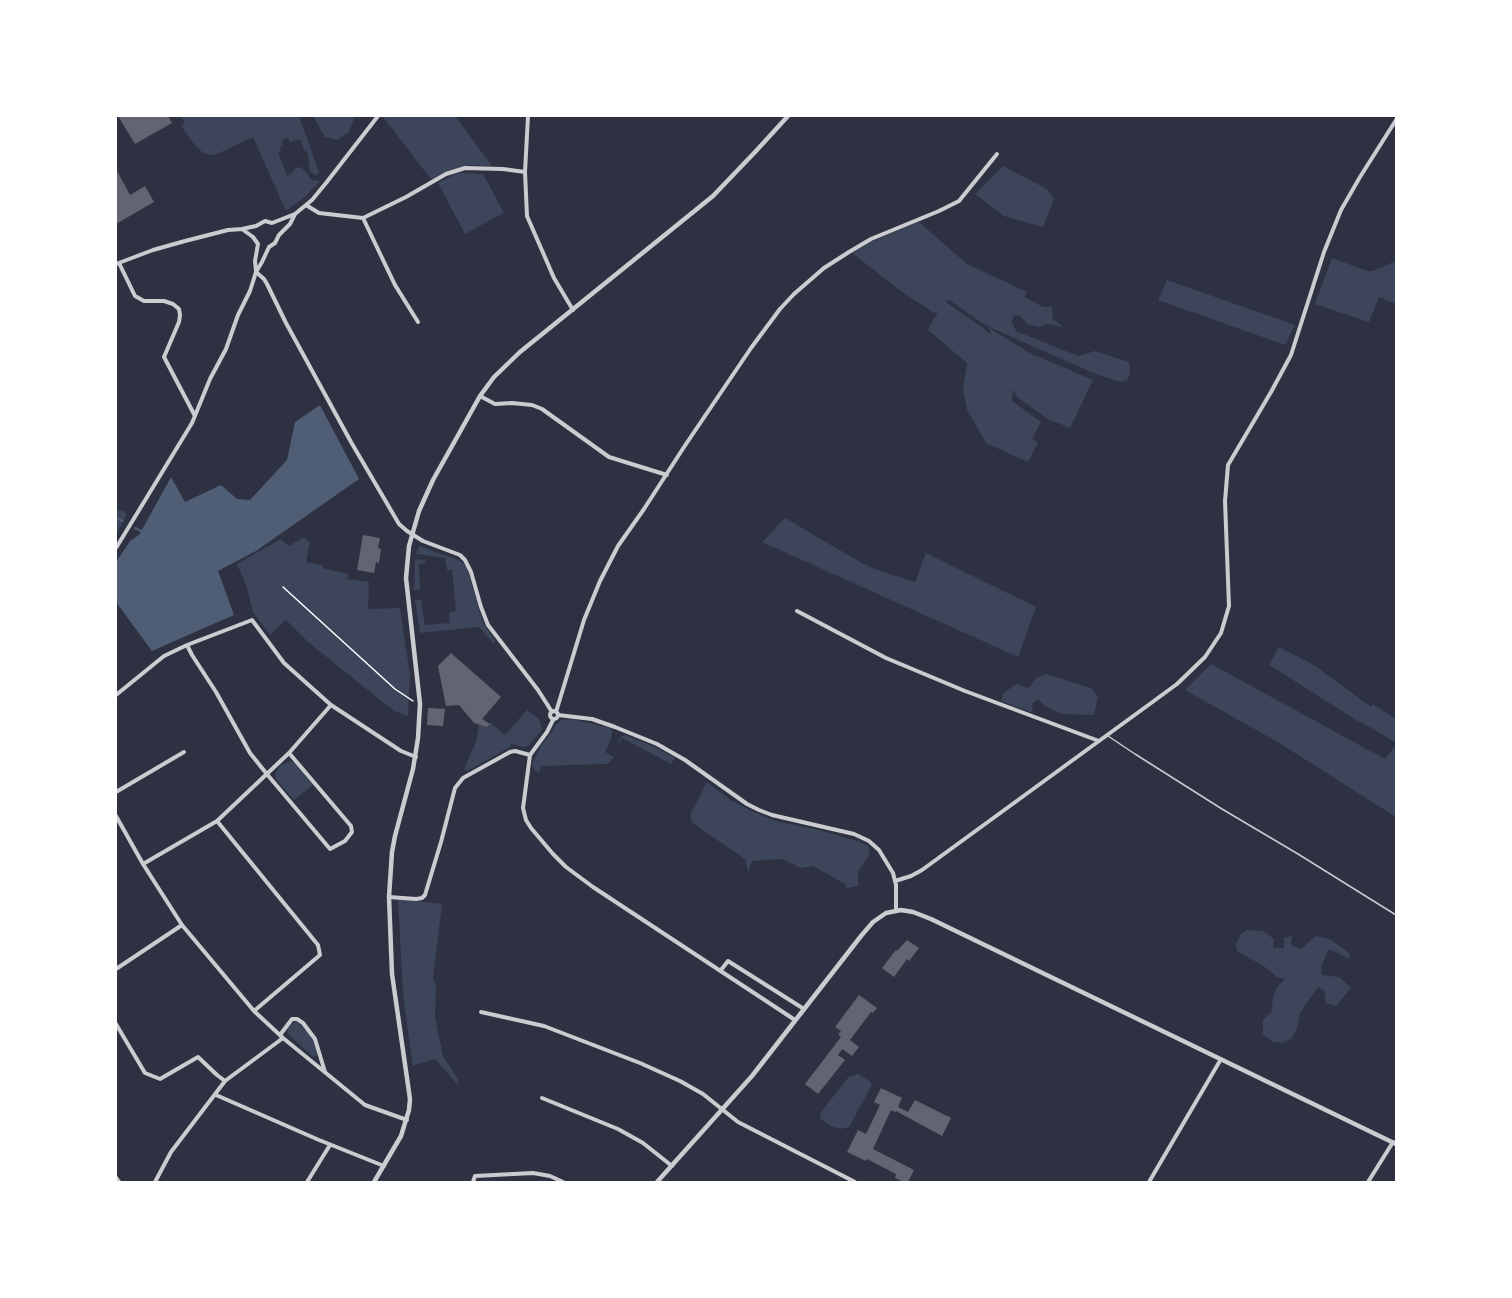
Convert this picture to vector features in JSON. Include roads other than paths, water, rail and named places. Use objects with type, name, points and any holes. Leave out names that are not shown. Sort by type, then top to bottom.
[{"type":"street","points":[[272,223],[295,214],[306,205],[378,116]]},
{"type":"street","points":[[528,116],[525,172],[527,216],[554,278],[573,310]]},
{"type":"street","points":[[374,1182],[402,1136],[410,1099],[392,974],[389,897],[394,836],[416,757],[418,738],[420,704],[406,578],[411,534],[419,511],[433,480],[480,396],[494,377],[713,196],[788,116]]},
{"type":"street","points":[[895,881],[922,870],[1177,684],[1205,657],[1221,633],[1229,606],[1225,501],[1228,465],[1291,355],[1324,252],[1341,210],[1396,120]]},
{"type":"street","points":[[795,1020],[593,886],[566,867],[553,854],[531,828],[524,813],[523,801],[530,755],[553,720],[556,719],[555,713],[579,634],[600,581],[618,546],[751,348],[780,309],[824,268],[871,239],[958,201],[996,154]]},
{"type":"street","points":[[306,205],[319,213],[363,218],[446,174],[465,168],[525,172]]},
{"type":"street","points":[[116,548],[195,417],[210,379],[226,349],[256,272],[269,247],[277,241],[295,214]]},
{"type":"street","points":[[363,218],[395,285],[418,322]]},
{"type":"street","points":[[195,417],[164,357],[179,322],[179,309],[164,301],[144,301],[135,296],[117,264],[153,250],[228,230],[256,226],[265,221],[277,228],[279,235]]},
{"type":"street","points":[[253,237],[256,226]]},
{"type":"street","points":[[242,229],[258,244],[269,247]]},
{"type":"street","points":[[258,244],[256,272],[267,284],[351,442],[393,514],[403,528],[411,534],[460,555],[465,560],[488,625],[555,713],[592,719],[657,744],[759,810],[854,834],[868,841],[879,850],[895,881],[896,910]]},
{"type":"street","points":[[480,396],[495,404],[532,405],[543,409],[609,457],[667,475]]},
{"type":"street","points":[[797,611],[886,658],[965,691],[1100,741]]},
{"type":"street","points":[[116,695],[156,661],[187,645],[252,620],[284,663],[331,705],[400,751],[416,757]]},
{"type":"street","points":[[187,645],[250,753],[330,849],[345,840],[352,832],[351,826],[289,753]]},
{"type":"street","points":[[143,864],[217,821],[289,753],[331,705]]},
{"type":"street","points":[[116,792],[184,752]]},
{"type":"street","points":[[389,897],[416,899],[424,895],[455,788],[463,778],[510,752],[530,755]]},
{"type":"street","points":[[116,816],[182,925],[254,1011],[366,1105],[407,1120]]},
{"type":"street","points":[[217,821],[318,945],[320,955],[254,1011]]},
{"type":"street","points":[[116,832],[123,828]]},
{"type":"street","points":[[657,1182],[752,1076],[873,922],[886,913],[907,910],[931,919],[1395,1143],[1368,1182]]},
{"type":"street","points":[[116,969],[182,925]]},
{"type":"street","points":[[721,970],[728,961],[804,1009]]},
{"type":"street","points":[[482,1012],[544,1026],[640,1062],[703,1094],[738,1122],[855,1182]]},
{"type":"street","points":[[155,1182],[171,1152],[225,1081],[281,1036],[292,1019],[303,1023],[315,1039],[325,1072]]},
{"type":"street","points":[[116,1024],[145,1073],[160,1079],[198,1057],[225,1081]]},
{"type":"street","points":[[1149,1182],[1221,1058]]},
{"type":"street","points":[[216,1095],[330,1145],[385,1166]]},
{"type":"street","points":[[542,1098],[618,1129],[643,1143],[672,1166]]},
{"type":"street","points":[[307,1182],[330,1145]]},
{"type":"street","points":[[472,1182],[475,1176],[533,1173],[550,1176],[563,1182]]},
{"type":"street","points":[[116,1178],[119,1182]]},
{"type":"lane","points":[[1107,735],[1222,809],[1396,915]]},
{"type":"waterway","points":[[116,520],[123,521]]},
{"type":"waterway","points":[[135,528],[143,532]]}]
